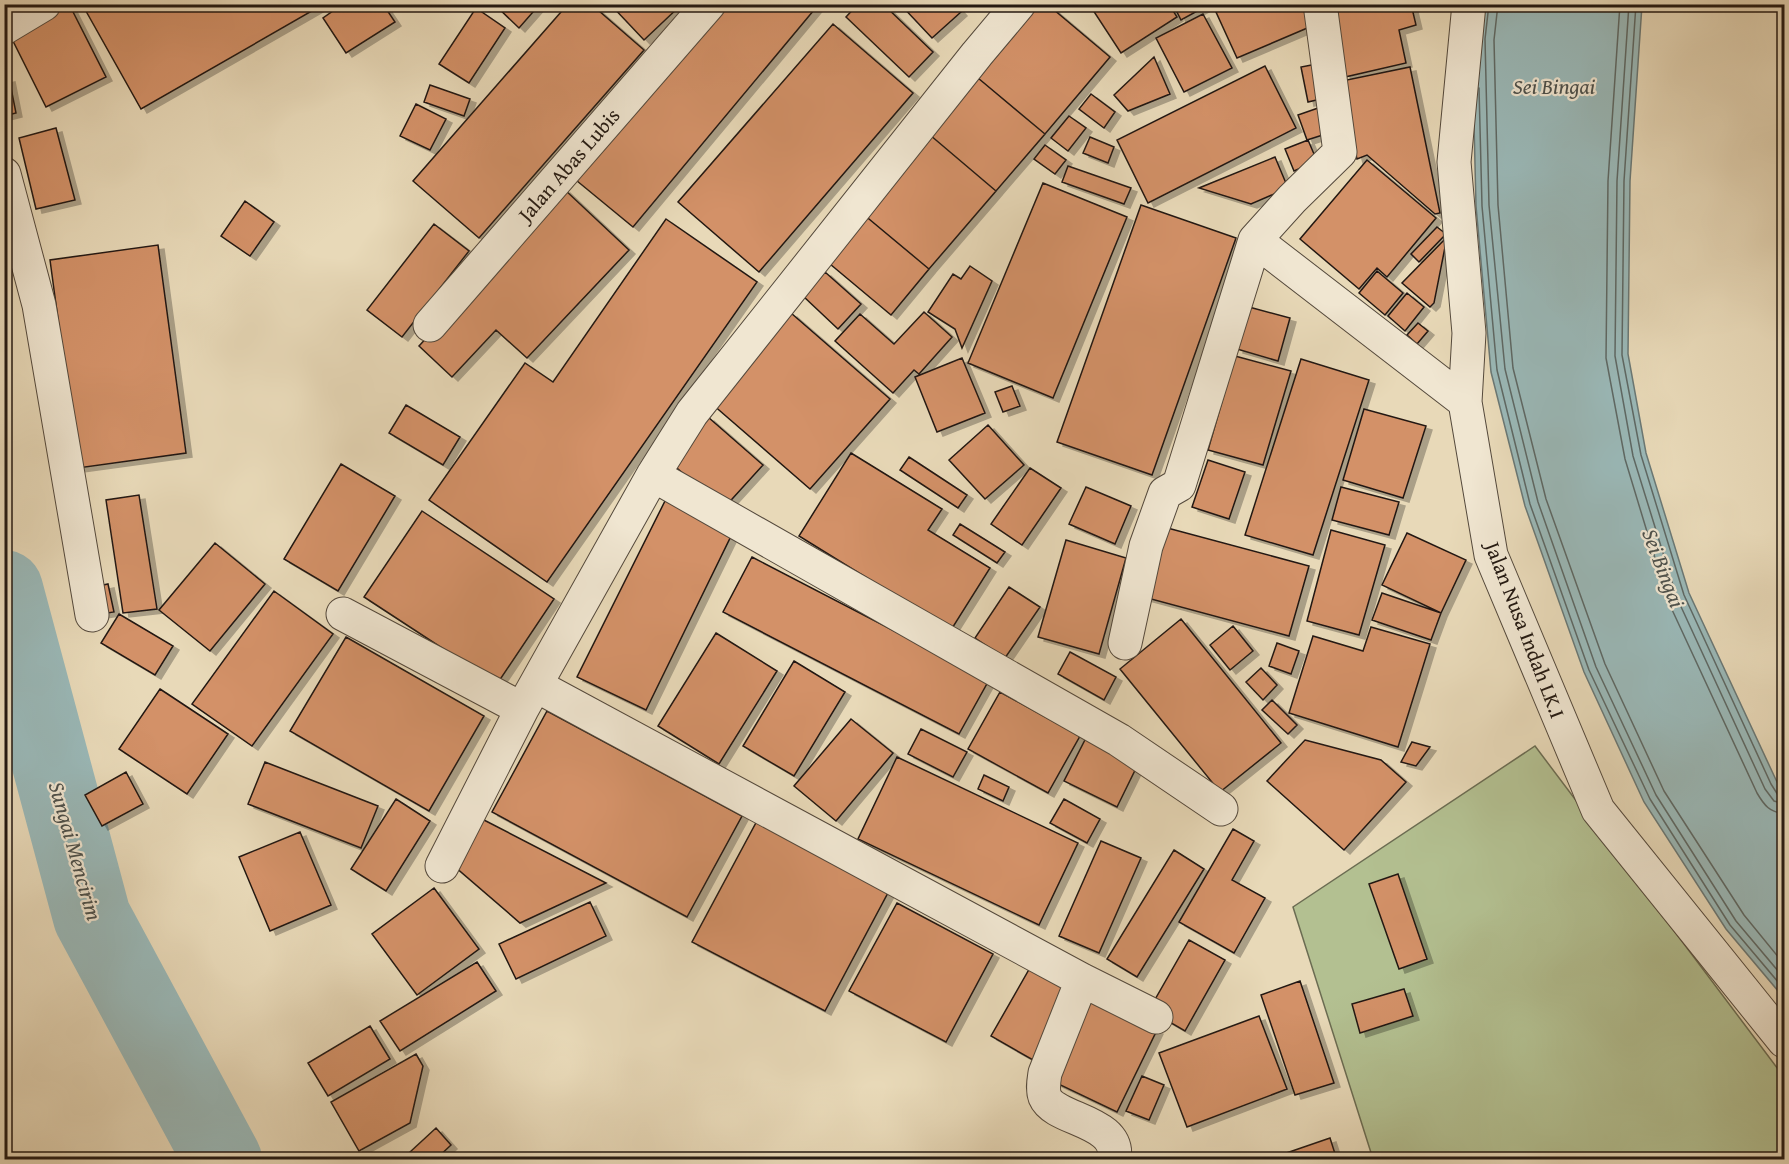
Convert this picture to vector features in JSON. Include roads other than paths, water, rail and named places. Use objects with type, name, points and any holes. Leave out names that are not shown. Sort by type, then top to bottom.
[{"type":"street","points":[[4,28],[44,4]]},
{"type":"street","name":"Jalan Abas Lubis","points":[[430,325],[709,4]]},
{"type":"street","points":[[442,866],[529,697],[653,475],[692,413],[1019,4]]},
{"type":"street","points":[[1125,643],[1146,546],[1165,493],[1179,485],[1255,240],[1292,199],[1340,152],[1320,4]]},
{"type":"street","name":"Jalan Nusa Indah LK.I","points":[[1469,4],[1454,162],[1469,333],[1465,402],[1491,555],[1598,810],[1785,1041]]},
{"type":"street","points":[[4,174],[39,305],[92,615]]},
{"type":"street","points":[[1255,240],[1465,402]]},
{"type":"street","points":[[653,475],[1119,740],[1221,809]]},
{"type":"street","points":[[343,614],[529,697],[1156,1017]]},
{"type":"street","points":[[1082,980],[1045,1073],[1044,1088],[1046,1098],[1053,1106],[1101,1130],[1111,1143],[1115,1156],[1113,1160]]},
{"type":"water","name":"Sei Bingai","points":[[1476,5],[1642,5],[1630,181],[1628,354],[1646,453],[1689,593],[1784,795],[1784,998],[1726,929],[1644,802],[1584,672],[1525,506],[1491,372],[1476,206],[1472,39]]},
{"type":"waterway","name":"Sungai Mencirim","points":[[4,589],[92,917],[223,1160]]}]
